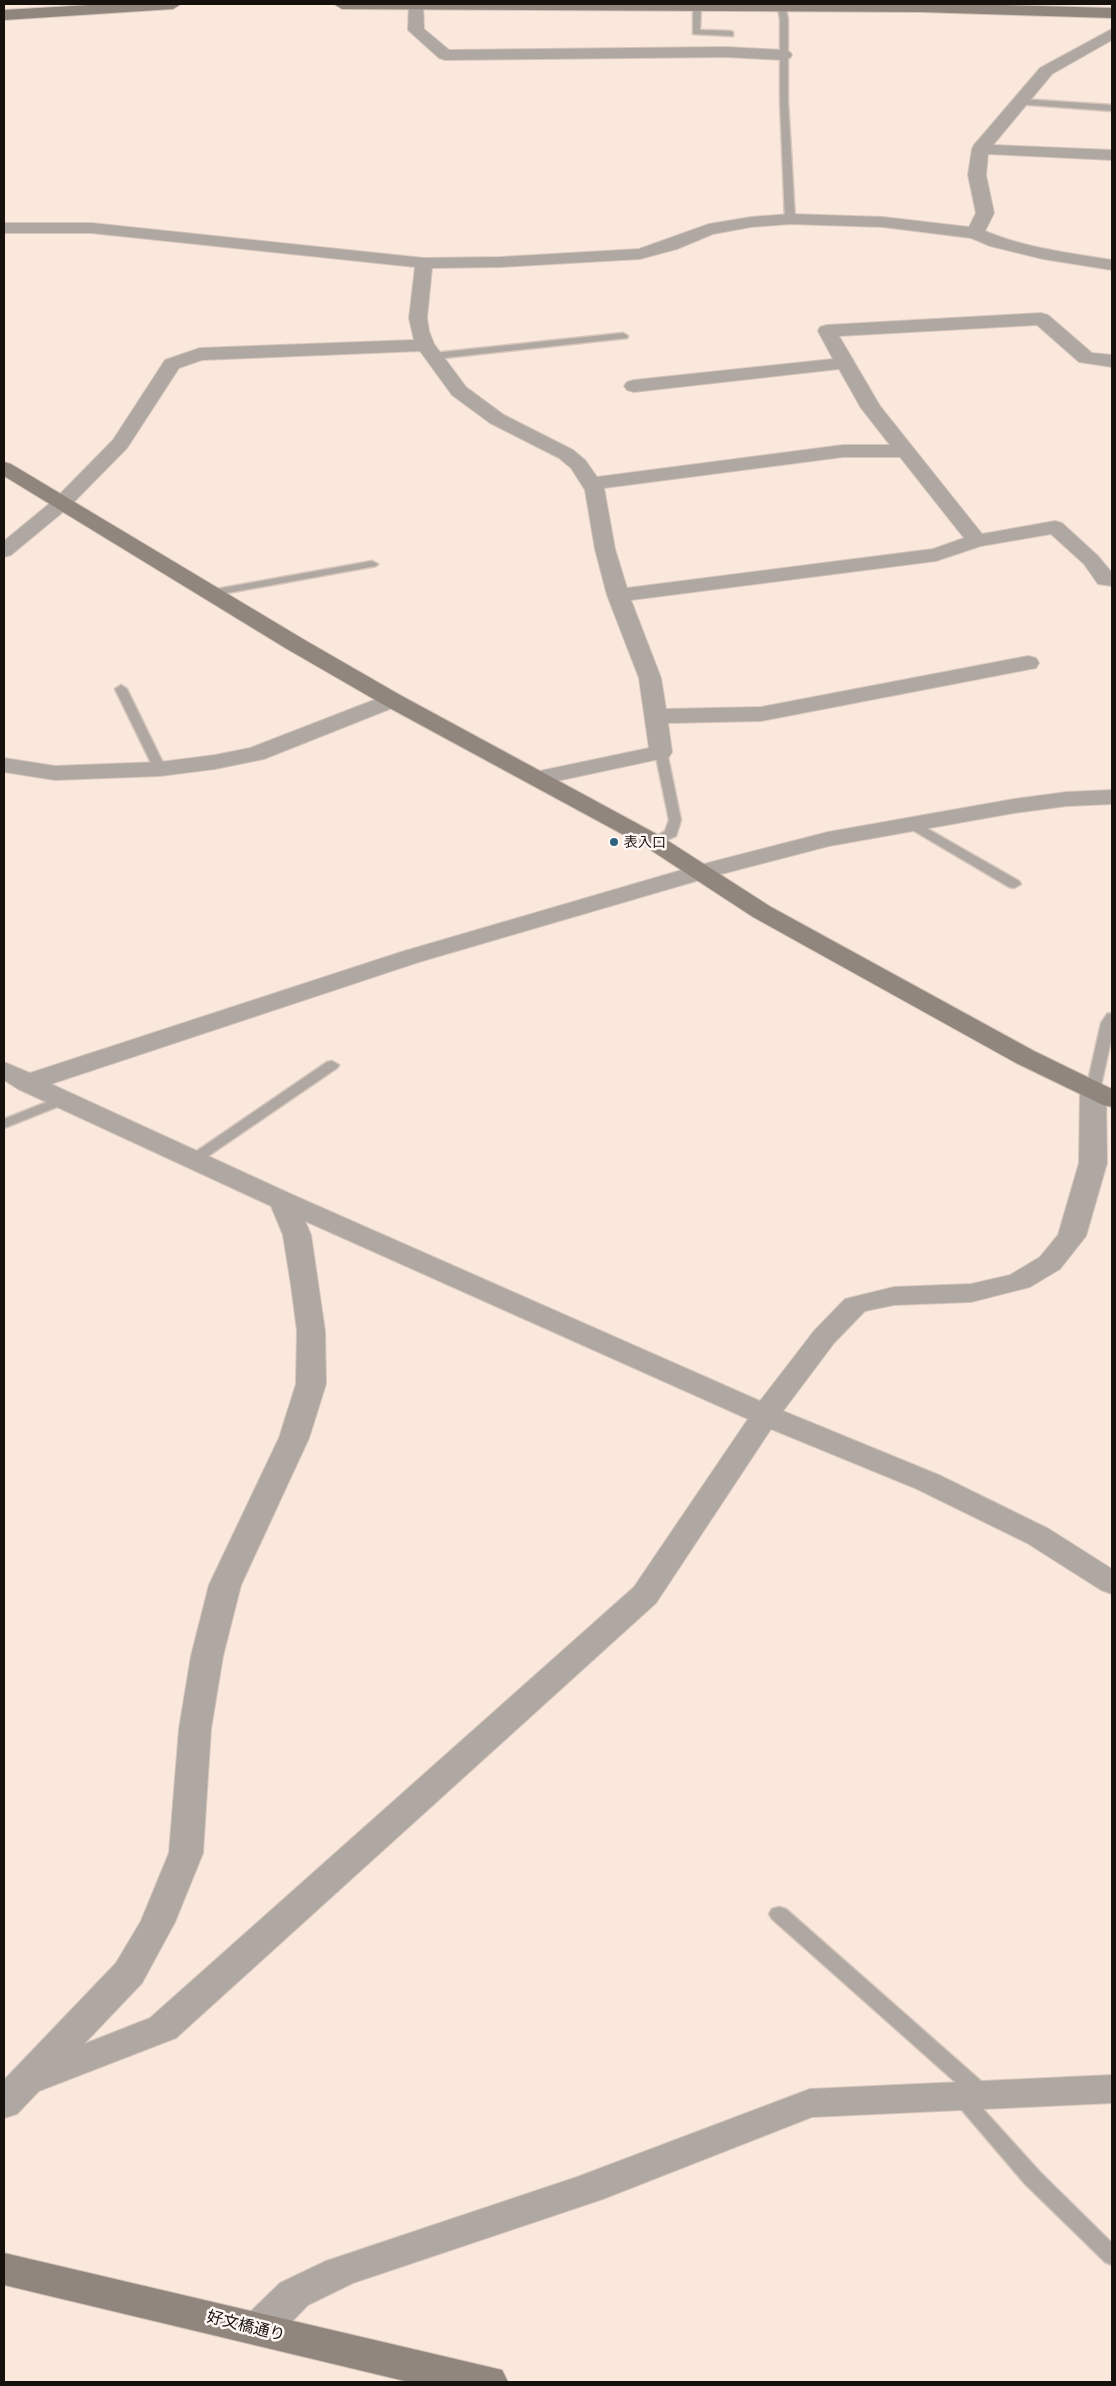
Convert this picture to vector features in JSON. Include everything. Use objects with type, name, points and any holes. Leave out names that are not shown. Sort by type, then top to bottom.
[{"type":"street","points":[[4,15],[173,4]]},
{"type":"street","points":[[342,4],[974,7],[1112,13]]},
{"type":"street","points":[[416,5],[416,30],[444,55],[725,52],[784,55]]},
{"type":"street","points":[[974,233],[985,214],[977,175],[980,149],[1046,70],[1112,34]]},
{"type":"street","points":[[980,149],[1112,155]]},
{"type":"street","points":[[4,228],[91,228],[140,232],[424,263],[501,262],[640,254],[671,245],[709,229],[751,222],[790,219],[882,222],[974,233],[996,242],[1043,254],[1112,265]]},
{"type":"street","points":[[424,263],[418,318],[430,351],[459,391],[498,419],[566,454],[578,464],[595,490],[605,549],[618,595],[650,678],[661,752],[538,778]]},
{"type":"street","points":[[977,541],[871,408],[827,331],[1041,319],[1086,358],[1112,361]]},
{"type":"street","points":[[4,551],[62,503],[120,444],[172,364],[200,354],[430,351]]},
{"type":"street","points":[[634,386],[845,363]]},
{"type":"street","points":[[591,484],[842,451],[906,452]]},
{"type":"street","points":[[4,468],[392,700],[654,842],[762,912],[1025,1057],[1103,1094],[1093,1163],[1072,1236],[1050,1263],[1020,1281],[971,1293],[894,1296],[855,1305],[824,1337],[766,1415],[645,1595],[163,2028],[26,2081]]},
{"type":"street","points":[[618,595],[936,555],[977,541],[1055,527],[1091,560],[1106,579],[1112,580]]},
{"type":"street","points":[[656,716],[761,714],[1028,663]]},
{"type":"street","points":[[4,764],[56,773],[160,769],[215,762],[256,754],[392,700]]},
{"type":"street","points":[[27,1083],[410,957],[701,872],[828,839],[914,826],[1014,806],[1067,799],[1112,797]]},
{"type":"street","points":[[4,1070],[62,1100],[283,1201],[766,1415],[937,1486],[1038,1536],[1112,1583]]},
{"type":"street","points":[[4,2104],[129,1973],[158,1922],[186,1853],[195,1728],[207,1656],[225,1585],[294,1438],[311,1384],[311,1331],[305,1285],[296,1235],[283,1201]]},
{"type":"street","points":[[259,2329],[294,2294],[340,2272],[590,2188],[810,2104],[970,2094],[1112,2089]]},
{"type":"street","name":"好文橋通り","points":[[4,2269],[411,2366],[488,2382]]},
{"type":"lane","points":[[782,6],[786,160],[790,219]]},
{"type":"lane","points":[[697,7],[696,32],[730,34]]},
{"type":"lane","points":[[1020,102],[1112,108]]},
{"type":"lane","points":[[430,351],[623,336]]},
{"type":"lane","points":[[211,593],[372,564]]},
{"type":"lane","points":[[120,689],[160,769]]},
{"type":"lane","points":[[654,842],[671,833],[675,820],[661,752]]},
{"type":"lane","points":[[914,826],[1014,884]]},
{"type":"lane","points":[[1103,1094],[1108,1023],[1112,1017]]},
{"type":"lane","points":[[193,1160],[332,1065]]},
{"type":"lane","points":[[4,1124],[62,1100]]},
{"type":"lane","points":[[779,1914],[970,2094],[1017,2163],[1066,2215],[1112,2256]]},
{"type":"place","name":"表入口","points":[[614,842]]}]
